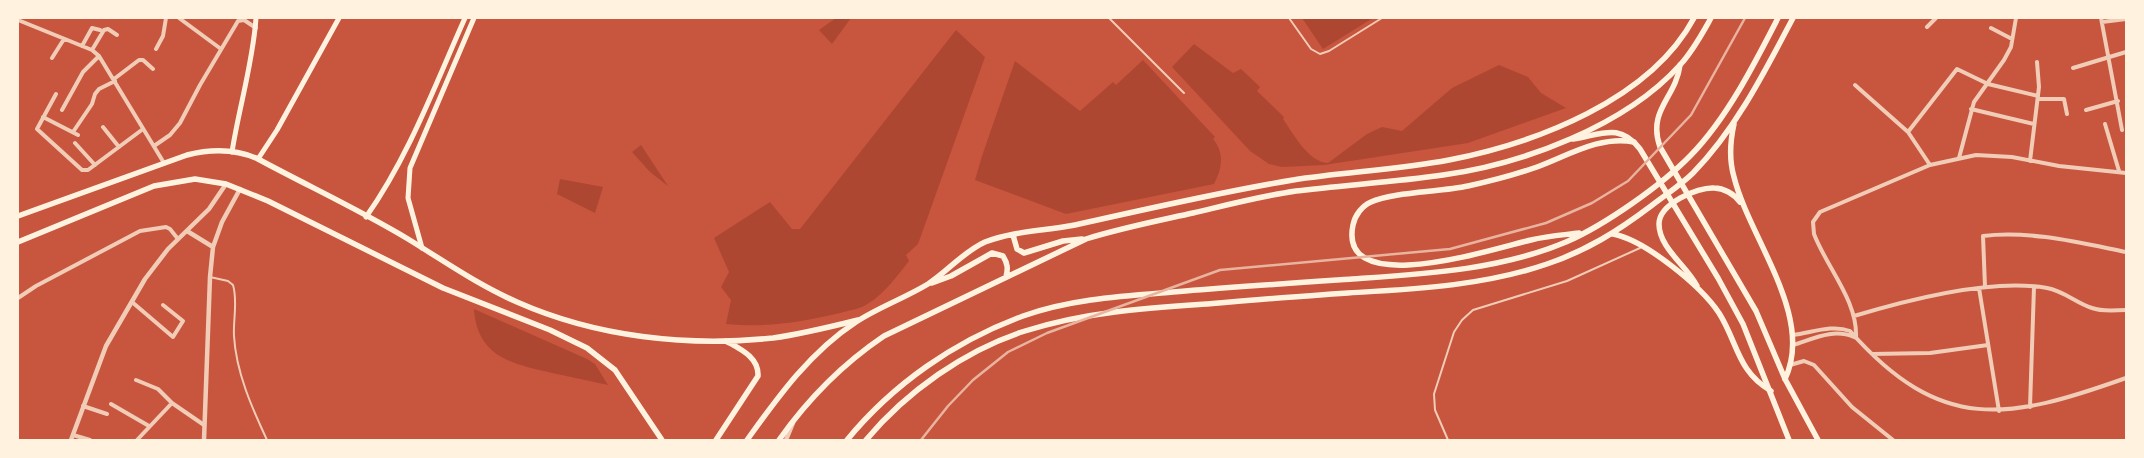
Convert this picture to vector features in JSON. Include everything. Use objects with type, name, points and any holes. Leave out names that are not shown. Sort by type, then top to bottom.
[{"type":"main road","points":[[232,152],[253,54],[256,18]]},
{"type":"main road","points":[[258,159],[277,130],[339,18]]},
{"type":"main road","points":[[366,217],[387,186],[440,77],[465,18]]},
{"type":"main road","points":[[422,249],[408,198],[410,168],[474,18]]},
{"type":"main road","points":[[928,284],[968,252],[990,240],[1067,226],[1262,185],[1450,160],[1506,145],[1554,128],[1630,88],[1670,54],[1694,18]]},
{"type":"main road","points":[[778,440],[823,384],[860,352],[910,322],[1086,239],[1112,231],[1255,199],[1295,192],[1444,175],[1480,168],[1524,156],[1566,139],[1635,104],[1680,65],[1711,18]]},
{"type":"main road","points":[[847,440],[881,403],[909,379],[962,345],[1010,322],[1064,305],[1207,289],[1436,273],[1511,260],[1564,243],[1620,211],[1671,173],[1699,147],[1720,118],[1764,46],[1778,18]]},
{"type":"main road","points":[[866,440],[897,407],[940,374],[972,355],[1023,332],[1087,316],[1141,308],[1417,289],[1465,283],[1545,265],[1613,234],[1692,174],[1718,144],[1735,120],[1776,51],[1793,18]]},
{"type":"main road","points":[[1680,65],[1677,80],[1661,107],[1656,123],[1660,147],[1756,311],[1784,379],[1818,440]]},
{"type":"main road","points":[[1735,120],[1731,162],[1742,203],[1776,282],[1789,316],[1793,335],[1790,365],[1784,379]]},
{"type":"main road","points":[[1566,139],[1604,132],[1621,133],[1634,142],[1718,278],[1750,339],[1790,440]]},
{"type":"main road","points":[[1584,233],[1539,238],[1490,251],[1440,261],[1381,265],[1364,258],[1353,243],[1353,224],[1363,207],[1380,199],[1476,185],[1520,172],[1598,144],[1620,140],[1634,142]]},
{"type":"main road","points":[[18,216],[164,163],[201,152],[232,152],[258,159],[366,217],[496,292],[558,318],[607,330],[651,337],[725,341],[806,333],[858,320]]},
{"type":"main road","points":[[18,242],[154,186],[195,180],[226,184],[240,189],[443,288],[587,348],[615,370],[662,440]]},
{"type":"main road","points":[[1742,203],[1726,191],[1706,188],[1671,204],[1659,218],[1660,231],[1669,248],[1719,313],[1748,372],[1771,391]]},
{"type":"main road","points":[[1613,234],[1624,237],[1642,247],[1700,290]]},
{"type":"main road","points":[[1013,235],[1017,249],[1024,253],[1063,241],[1086,239]]},
{"type":"main road","points":[[747,440],[808,362],[835,336],[858,320],[928,284],[951,276],[992,252],[1003,256],[1007,261],[1006,278]]},
{"type":"main road","points":[[716,440],[758,376],[754,361],[742,350],[725,341]]},
{"type":"street","points":[[156,48],[163,36],[166,18]]},
{"type":"street","points":[[179,18],[221,49]]},
{"type":"street","points":[[154,146],[170,136],[180,123],[239,18],[256,28]]},
{"type":"street","points":[[1928,27],[1936,18]]},
{"type":"street","points":[[1959,158],[1971,109],[1978,95],[2004,60],[2012,39],[2016,18]]},
{"type":"street","points":[[2122,130],[2102,20],[2126,19]]},
{"type":"street","points":[[18,20],[92,50],[99,56],[164,163]]},
{"type":"street","points":[[82,46],[92,28],[100,30]]},
{"type":"street","points":[[1991,28],[2012,39]]},
{"type":"street","points":[[92,50],[104,30],[117,35]]},
{"type":"street","points":[[52,58],[64,38]]},
{"type":"street","points":[[2073,68],[2109,55],[2126,52]]},
{"type":"street","points":[[62,110],[84,72],[99,56]]},
{"type":"street","points":[[73,132],[92,104],[95,94],[100,89],[115,80],[139,60],[143,60],[153,69]]},
{"type":"street","points":[[2030,161],[2038,98],[2037,62]]},
{"type":"street","points":[[1908,132],[1957,69],[1988,84],[2038,98],[2064,99],[2068,114]]},
{"type":"street","points":[[1855,85],[1908,132],[1930,166]]},
{"type":"street","points":[[56,94],[37,129],[82,170],[88,170],[143,129]]},
{"type":"street","points":[[2086,110],[2118,101]]},
{"type":"street","points":[[1971,109],[2034,124]]},
{"type":"street","points":[[43,116],[78,135]]},
{"type":"street","points":[[2105,124],[2119,171]]},
{"type":"street","points":[[103,127],[118,148]]},
{"type":"street","points":[[75,144],[95,165]]},
{"type":"street","points":[[1856,338],[1854,316],[1819,249],[1812,228],[1815,216],[1826,209],[1930,166],[1959,158],[1994,155],[2074,168],[2126,173]]},
{"type":"street","points":[[90,440],[72,438],[106,346],[155,266],[178,239],[209,209],[226,184]]},
{"type":"street","points":[[204,440],[210,277],[213,247],[222,222],[240,189]]},
{"type":"street","points":[[18,298],[36,286],[140,231],[166,227],[178,239]]},
{"type":"street","points":[[187,231],[213,247]]},
{"type":"street","points":[[1985,287],[1983,236],[2004,234],[2033,237],[2126,252]]},
{"type":"street","points":[[1854,316],[1894,305],[1978,288],[2021,285],[2060,292],[2099,310],[2126,310]]},
{"type":"street","points":[[2030,407],[2034,287]]},
{"type":"street","points":[[1978,288],[1999,411]]},
{"type":"street","points":[[132,302],[173,337],[183,321],[163,305]]},
{"type":"street","points":[[1793,335],[1836,328],[1850,331],[1897,377],[1925,394],[1970,408],[1999,411],[2030,407],[2090,391],[2126,378]]},
{"type":"street","points":[[1793,345],[1830,334],[1843,334],[1856,338]]},
{"type":"street","points":[[1872,354],[1930,353],[1988,345]]},
{"type":"street","points":[[1790,365],[1804,361],[1814,365],[1852,407],[1893,440]]},
{"type":"street","points":[[136,380],[158,389],[172,403],[204,425]]},
{"type":"street","points":[[137,440],[172,403]]},
{"type":"street","points":[[111,404],[149,426]]},
{"type":"street","points":[[83,406],[107,414]]},
{"type":"street","points":[[786,440],[798,414]]},
{"type":"lane","points":[[1109,18],[1184,93]]},
{"type":"lane","points":[[1289,18],[1311,49],[1320,54],[1329,51],[1382,18]]},
{"type":"lane","points":[[1448,440],[1435,410],[1434,394],[1454,332],[1462,320],[1473,310],[1567,281],[1620,255],[1642,247]]},
{"type":"lane","points":[[210,277],[228,281],[233,285],[234,337],[238,360],[252,405],[266,440]]},
{"type":"shaded area","points":[[836,18],[851,18],[832,44],[819,30]]},
{"type":"shaded area","points":[[1302,18],[1373,18],[1323,49]]},
{"type":"shaded area","points":[[956,30],[985,57],[918,244],[906,255],[909,261],[875,299],[859,308],[783,323],[755,325],[726,324],[731,300],[721,287],[729,272],[714,238],[770,202],[792,229],[800,229]]},
{"type":"shaded area","points":[[1194,44],[1233,73],[1241,69],[1260,87],[1257,91],[1284,117],[1283,119],[1291,132],[1302,146],[1314,158],[1328,163],[1367,134],[1382,127],[1402,131],[1452,88],[1499,65],[1528,77],[1541,93],[1566,108],[1468,143],[1324,165],[1282,167],[1269,164],[1250,151],[1172,67]]},
{"type":"shaded area","points":[[1143,60],[1215,137],[1213,139],[1221,155],[1221,161],[1219,173],[1214,184],[1066,214],[975,180],[1015,61],[1080,111],[1113,82],[1116,85]]},
{"type":"shaded area","points":[[641,145],[668,186],[650,172],[632,152]]},
{"type":"shaded area","points":[[560,179],[603,187],[595,213],[557,194]]},
{"type":"shaded area","points":[[474,309],[587,359],[595,364],[608,385],[523,366],[499,356],[489,348],[482,338]]},
{"type":"railway","points":[[921,440],[948,406],[973,380],[1008,352],[1047,333],[1220,270],[1450,249],[1546,223],[1592,203],[1628,181],[1691,115],[1745,18]]}]
